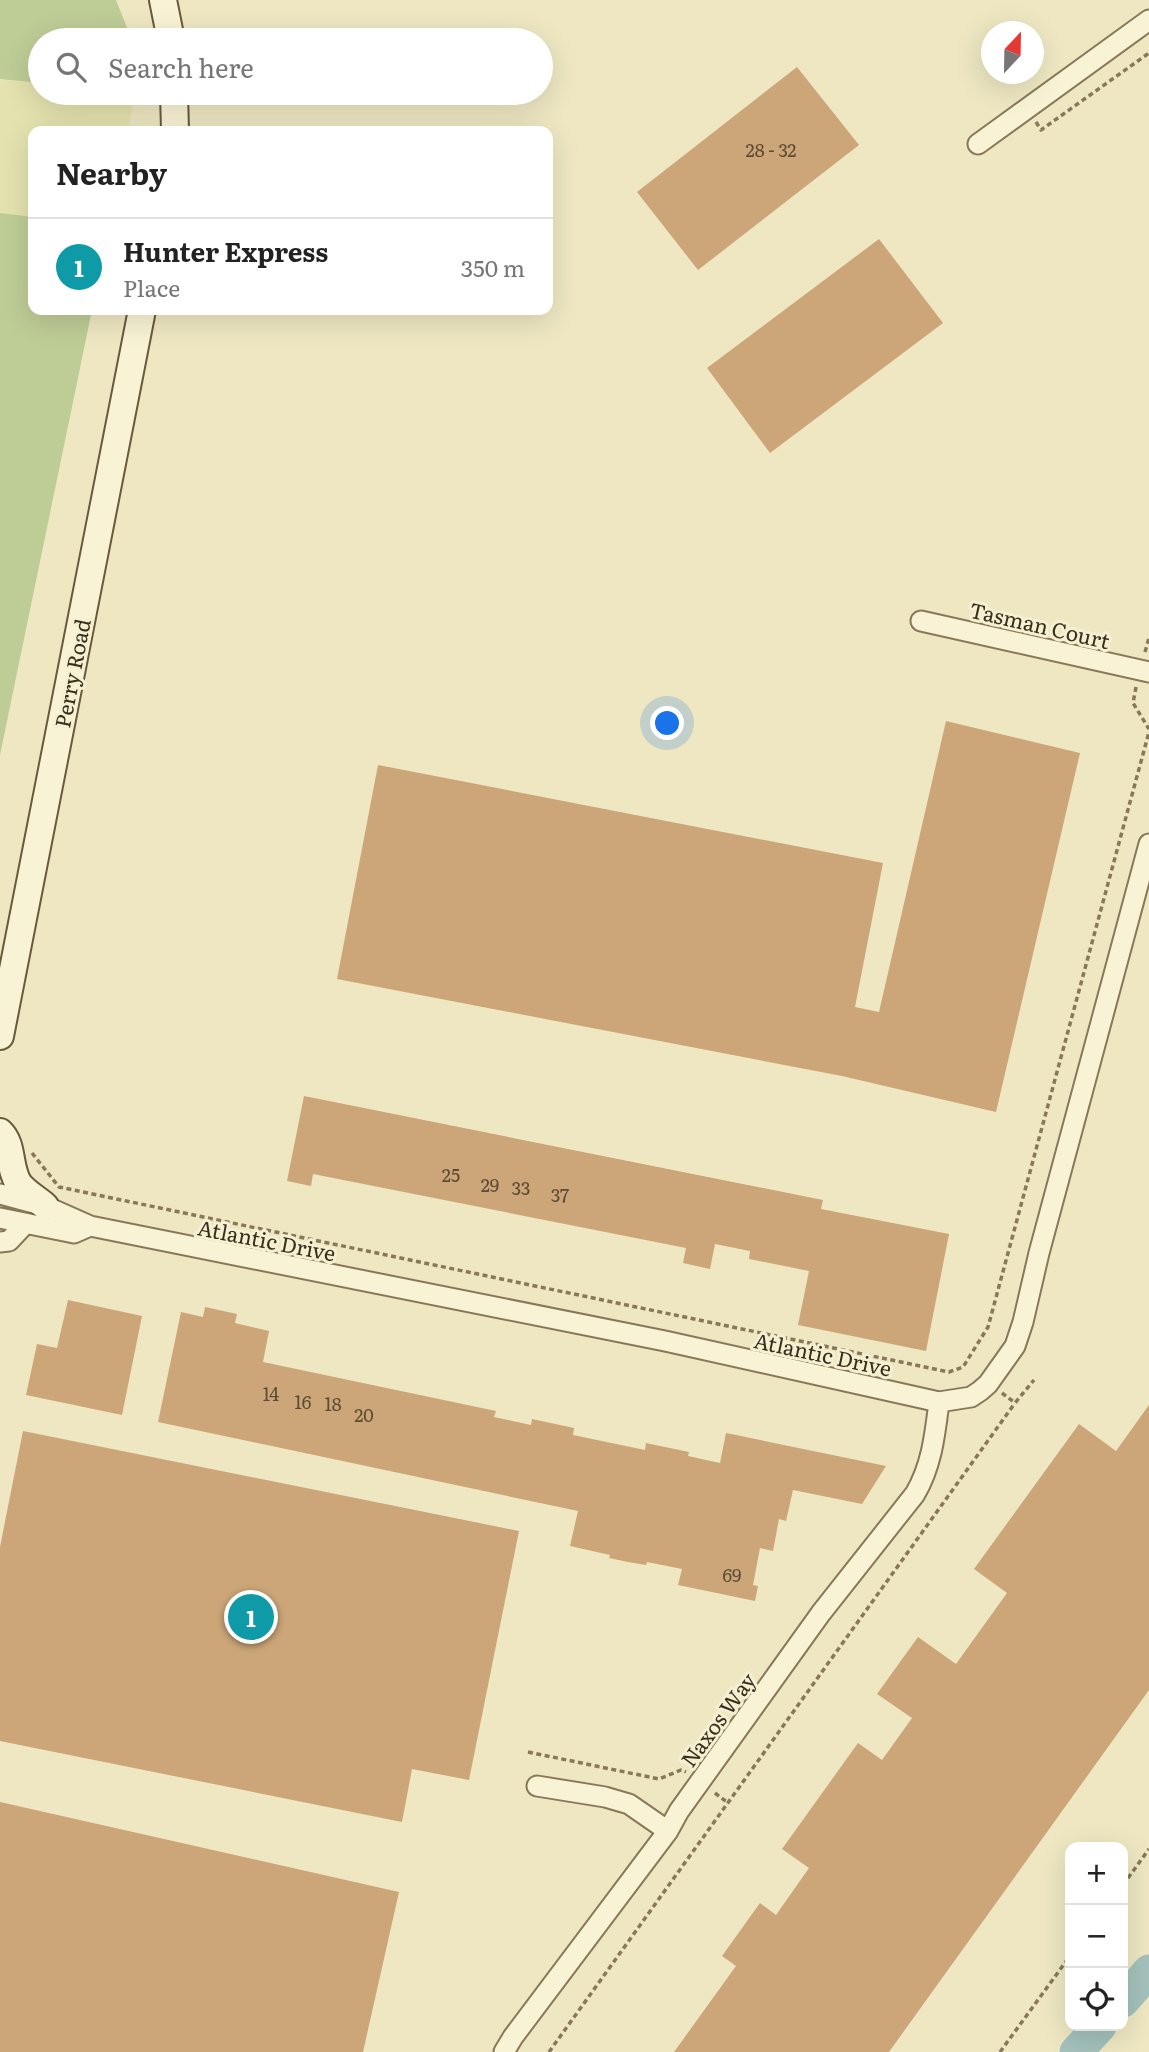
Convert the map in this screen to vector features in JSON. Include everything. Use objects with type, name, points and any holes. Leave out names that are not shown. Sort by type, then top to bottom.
[{"type":"main road","points":[[163,0],[169,28]]},
{"type":"main road","points":[[174,105],[175,126]]},
{"type":"main road","name":"Perry Road","points":[[0,1036],[141,315]]},
{"type":"main road","points":[[0,1132],[7,1139],[9,1160],[20,1185],[45,1206]]},
{"type":"street","points":[[978,144],[1149,20]]},
{"type":"street","name":"Tasman Court","points":[[921,621],[1149,672]]},
{"type":"street","name":"Atlantic Drive","points":[[0,1194],[45,1206],[90,1226],[665,1341],[939,1402],[963,1399],[988,1384],[1015,1346],[1149,844]]},
{"type":"street","name":"Atlantic Drive","points":[[0,1218],[74,1233],[90,1226]]},
{"type":"street","points":[[0,1242],[9,1241],[25,1224]]},
{"type":"street","name":"Naxos Way","points":[[505,2052],[513,2036],[668,1831],[821,1613],[915,1494],[926,1476],[939,1402]]},
{"type":"street","points":[[537,1786],[605,1797],[629,1804],[668,1831]]},
{"type":"path","points":[[1026,109],[1041,130],[1149,53]]},
{"type":"path","points":[[9,1160],[32,1153],[59,1187],[949,1372],[963,1367],[988,1327],[1149,732]]},
{"type":"path","points":[[549,2052],[1015,1403]]},
{"type":"path","points":[[528,1752],[659,1779],[681,1770],[728,1803]]},
{"type":"path","points":[[1128,1878],[1149,1849]]},
{"type":"path","points":[[1000,2052],[1065,1963]]},
{"type":"shaded area","points":[[0,80],[28,82],[28,105],[133,105],[129,126],[28,126],[28,216],[0,213]]},
{"type":"green space","points":[[0,0],[116,0],[127,28],[28,28],[28,82],[0,79]]},
{"type":"green space","points":[[0,213],[28,216],[28,315],[91,315],[0,755]]},
{"type":"building","points":[[797,67],[859,145],[698,270],[637,192]]},
{"type":"building","points":[[879,239],[943,323],[770,453],[707,368]]},
{"type":"building","points":[[946,721],[1080,753],[996,1112],[842,1076],[337,979],[378,765],[883,863],[855,1007],[879,1012]]},
{"type":"building","points":[[304,1096],[823,1200],[821,1209],[949,1234],[926,1351],[798,1325],[809,1271],[749,1259],[750,1251],[715,1244],[710,1269],[683,1263],[686,1248],[313,1174],[311,1186],[287,1181]]},
{"type":"building","points":[[68,1300],[142,1316],[122,1415],[26,1395],[37,1344],[57,1348]]},
{"type":"building","points":[[205,1307],[237,1314],[235,1323],[269,1331],[263,1362],[496,1411],[494,1417],[531,1425],[532,1419],[574,1428],[573,1435],[645,1450],[646,1443],[689,1452],[688,1456],[720,1463],[726,1433],[886,1466],[862,1504],[793,1490],[786,1521],[779,1519],[773,1551],[760,1548],[753,1585],[758,1586],[755,1601],[678,1585],[682,1569],[647,1562],[646,1565],[628,1562],[570,1546],[578,1511],[158,1422],[181,1312],[203,1317]]},
{"type":"building","points":[[1149,1405],[1149,1690],[889,2052],[674,2052],[736,1966],[722,1956],[760,1903],[776,1915],[809,1868],[782,1849],[858,1743],[882,1760],[912,1718],[877,1694],[918,1637],[956,1664],[1007,1593],[974,1569],[1079,1424],[1116,1451]]},
{"type":"building","points":[[23,1431],[519,1531],[469,1780],[412,1769],[402,1822],[0,1741],[0,1547]]},
{"type":"building","points":[[0,1802],[399,1892],[363,2052],[0,2052]]},
{"type":"waterway","points":[[1128,1995],[1149,1971]]},
{"type":"waterway","points":[[1076,2052],[1095,2031]]},
{"type":"place","name":"Hunter Express","points":[[251,1617]]}]
